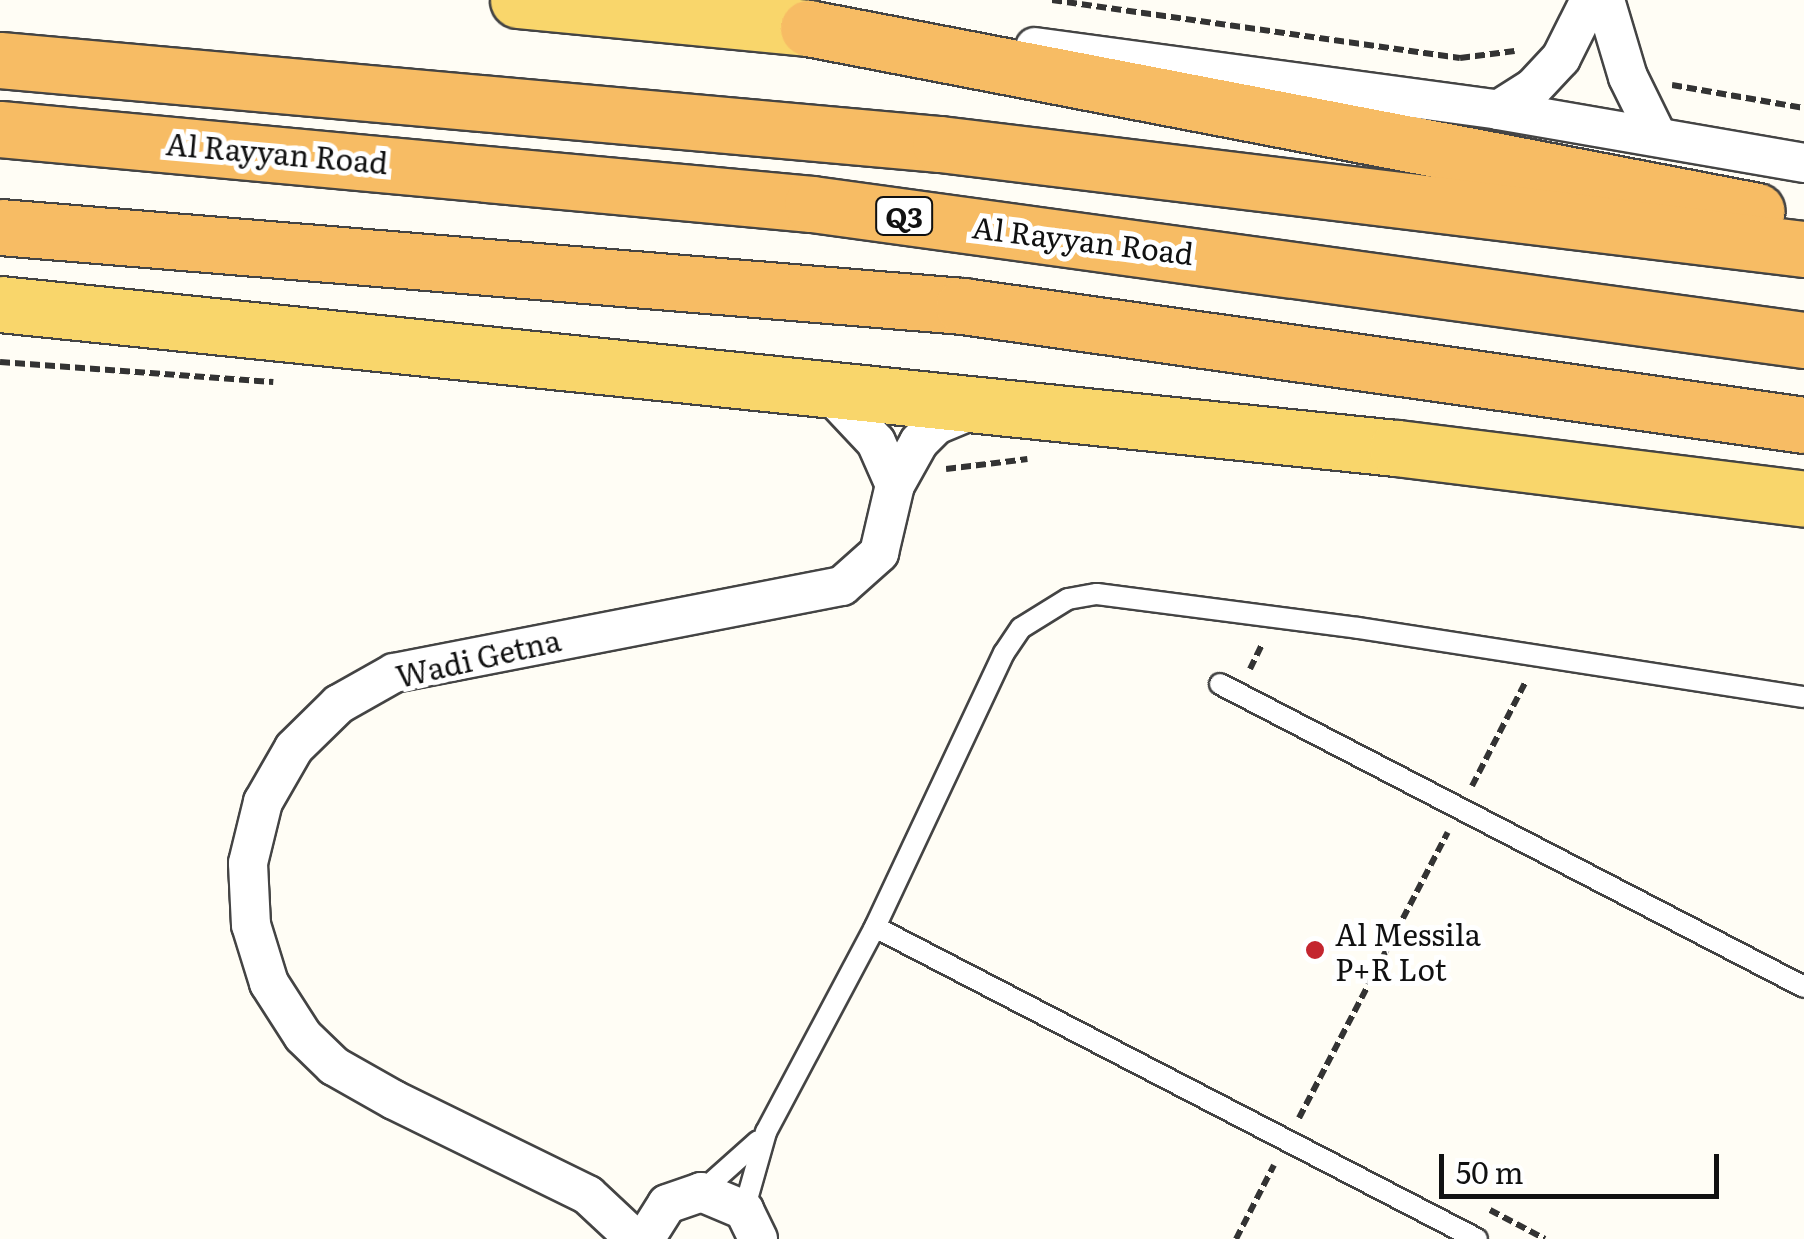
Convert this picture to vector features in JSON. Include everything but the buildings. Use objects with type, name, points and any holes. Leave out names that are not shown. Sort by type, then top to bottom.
[{"type":"highway","points":[[808,28],[1804,221]]},
{"type":"highway","points":[[0,60],[940,144],[1804,249]]},
{"type":"highway","name":"Al Rayyan Road","points":[[0,129],[812,204],[1804,340]]},
{"type":"highway","points":[[0,227],[878,298],[1804,425]]},
{"type":"main road","points":[[518,0],[808,28]]},
{"type":"main road","points":[[0,304],[1687,482],[1804,499]]},
{"type":"main road","points":[[1687,482],[1804,479]]},
{"type":"street","points":[[1498,110],[1533,88],[1561,58],[1590,0]]},
{"type":"street","points":[[1605,0],[1628,77],[1657,136]]},
{"type":"street","points":[[808,28],[1030,46],[1498,110],[1804,162]]},
{"type":"street","points":[[828,390],[876,442],[896,485]]},
{"type":"street","name":"Wadi Getna","points":[[634,1239],[588,1196],[394,1100],[334,1066],[303,1036],[269,984],[250,925],[248,863],[264,802],[294,748],[339,704],[394,673],[842,586],[878,553],[896,485],[912,452],[936,426],[982,406]]},
{"type":"street","name":"Wadi Getna","points":[[588,1196],[684,1198],[751,1224]]},
{"type":"street","points":[[645,1239],[684,1198]]},
{"type":"lane","points":[[751,1224],[766,1132],[875,927],[1004,653],[1021,628],[1068,599],[1097,594],[1535,652],[1804,697]]},
{"type":"lane","points":[[1220,684],[1804,987]]},
{"type":"lane","points":[[875,927],[1478,1239]]},
{"type":"lane","points":[[684,1198],[766,1132]]},
{"type":"path","points":[[1052,0],[1460,58],[1525,48],[1561,58]]},
{"type":"path","points":[[1628,77],[1804,108]]},
{"type":"path","points":[[1236,1239],[1460,808],[1535,652]]},
{"type":"place","name":"Al Messila P+R Lot","points":[[1315,950]]}]
